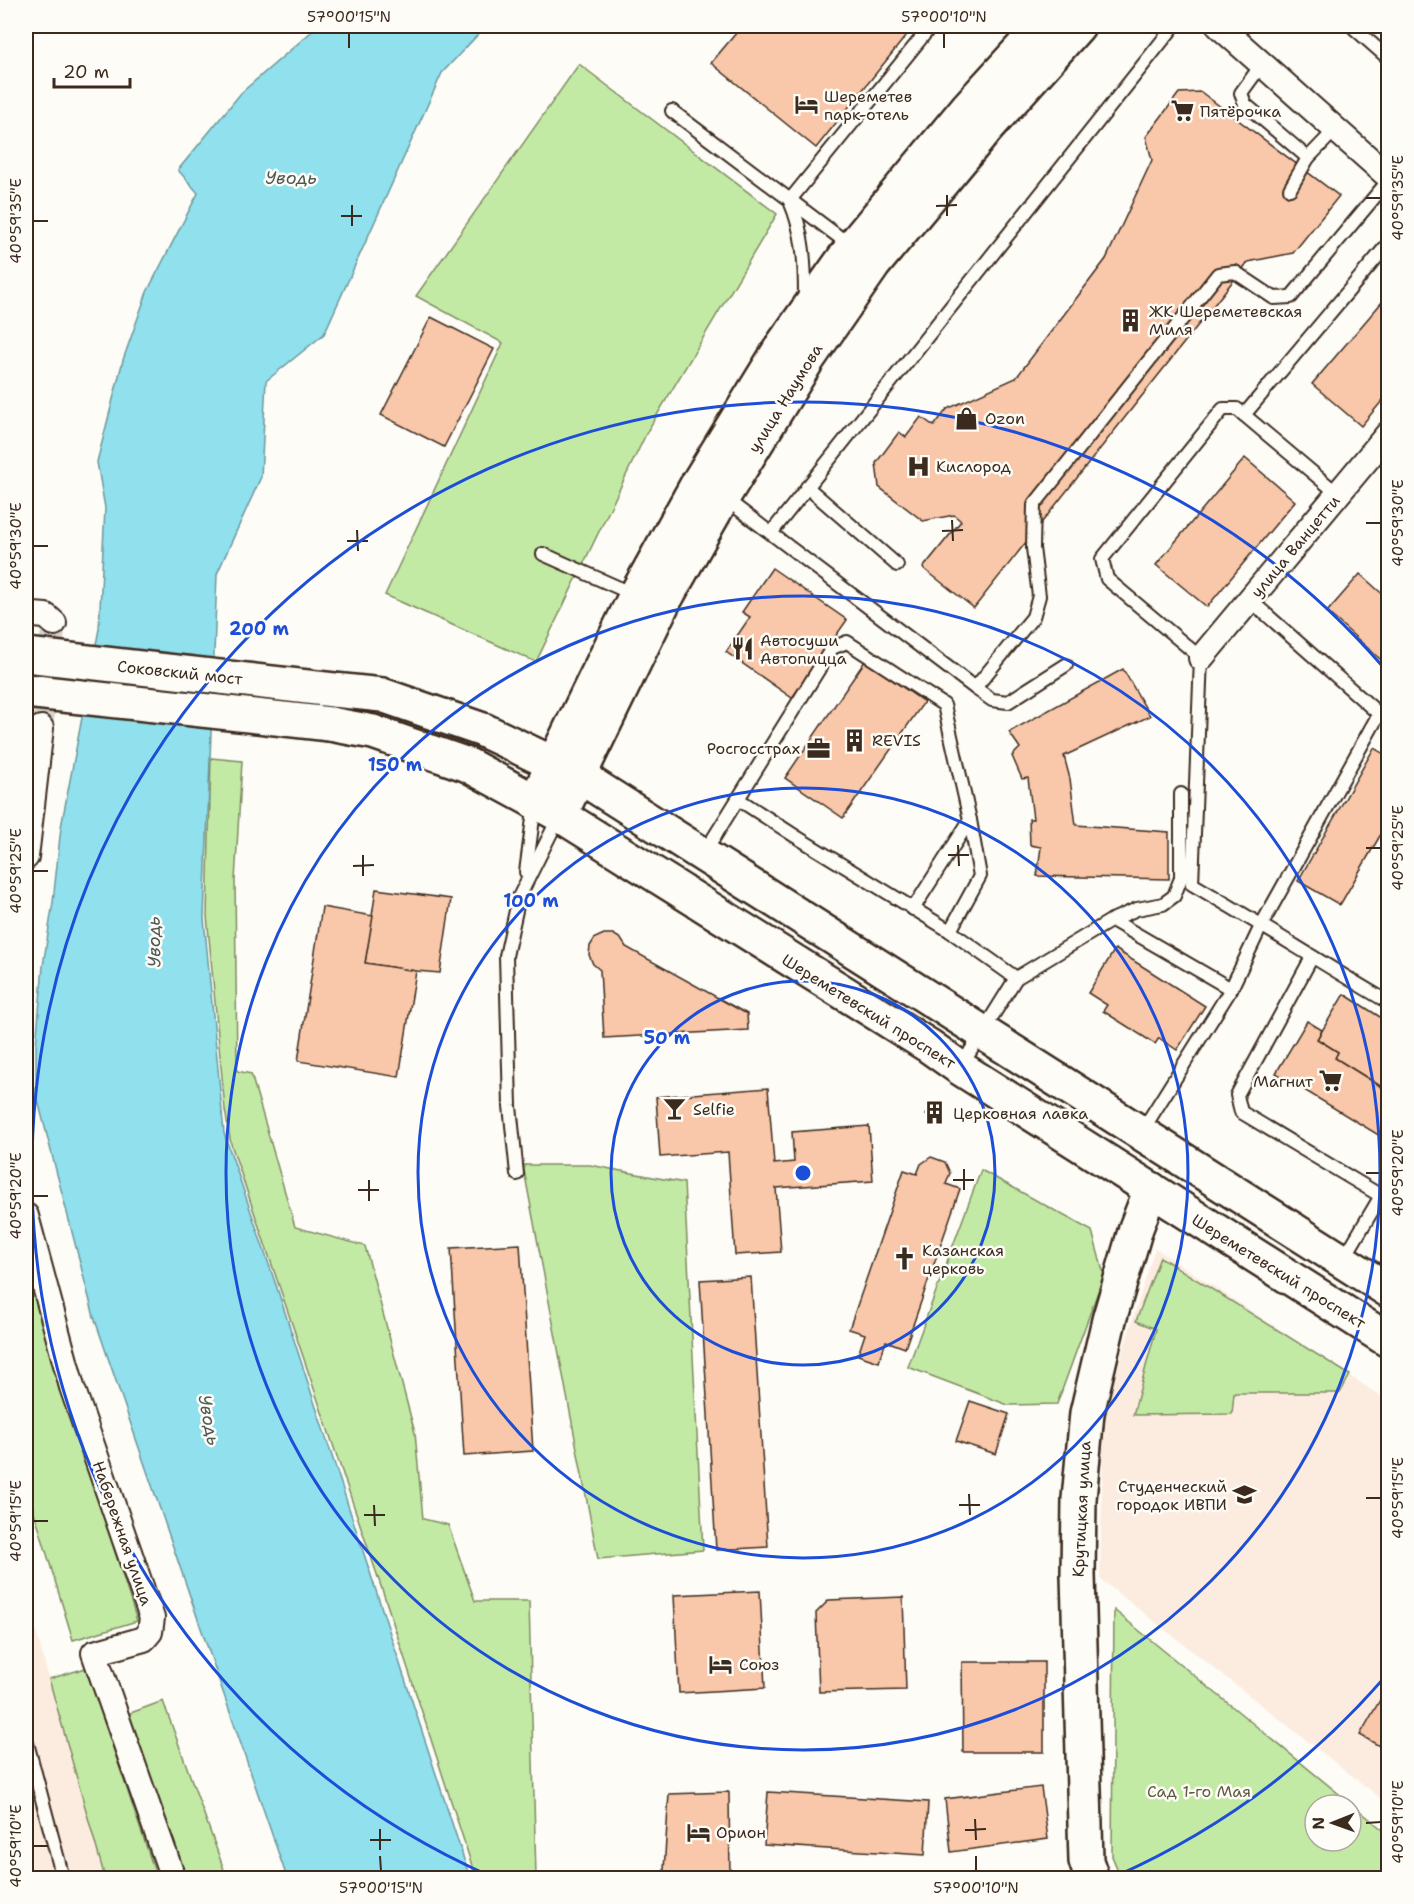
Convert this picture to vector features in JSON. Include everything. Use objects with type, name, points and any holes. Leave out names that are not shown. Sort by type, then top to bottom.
[{"type":"main road","name":"улица Наумова","points":[[566,770],[583,708],[636,595],[698,483],[784,343],[852,247],[967,108],[1042,26]]},
{"type":"main road","name":"улица Наумова","points":[[548,809],[566,770],[723,497],[808,359],[874,264],[987,128],[1078,26]]},
{"type":"main road","name":"Соковский мост","points":[[26,655],[382,695],[483,730],[566,770]]},
{"type":"main road","name":"Шереметевский проспект","points":[[26,691],[330,724],[373,732],[468,765],[548,809],[928,1046],[1389,1340]]},
{"type":"main road","points":[[566,770],[1389,1290]]},
{"type":"main road","name":"Крутицкая улица","points":[[1089,1870],[1079,1686],[1078,1557],[1079,1499],[1086,1424],[1109,1320],[1136,1228],[1150,1189],[1172,1153]]},
{"type":"street","points":[[1219,26],[1389,176]]},
{"type":"street","name":"улица Ванцетти","points":[[1201,658],[1389,434]]},
{"type":"street","points":[[26,857],[36,732]]},
{"type":"street","name":"Набережная улица","points":[[26,1216],[72,1387],[152,1618],[150,1632],[144,1639],[94,1653],[173,1878]]},
{"type":"lane","points":[[790,200],[931,26]]},
{"type":"lane","points":[[771,533],[1174,26]]},
{"type":"lane","points":[[1353,26],[1389,58]]},
{"type":"lane","points":[[1263,64],[1241,93],[1245,104],[1308,158]]},
{"type":"lane","points":[[672,111],[852,247]]},
{"type":"lane","points":[[1290,189],[1308,158],[1336,129]]},
{"type":"lane","points":[[975,687],[1033,616],[1039,596],[1033,548],[1034,505],[1218,274],[1235,272],[1274,298],[1291,297],[1389,181]]},
{"type":"lane","points":[[790,200],[799,220],[805,260],[806,312]]},
{"type":"lane","points":[[1244,415],[1389,244]]},
{"type":"lane","points":[[1338,494],[1237,409],[1223,409],[1102,559],[1107,579],[1201,658],[1192,884],[1389,1002]]},
{"type":"lane","points":[[807,487],[897,565]]},
{"type":"lane","points":[[723,497],[992,700],[1008,702],[1065,665]]},
{"type":"lane","points":[[543,554],[636,595]]},
{"type":"lane","points":[[1141,1132],[1232,988],[1262,924],[1384,717],[1250,600]]},
{"type":"lane","points":[[703,855],[832,648],[847,642],[944,705],[980,876],[950,932]]},
{"type":"lane","points":[[960,1068],[1016,978],[1112,920],[1137,909],[1163,904],[1174,896],[1181,878],[1181,794]]},
{"type":"lane","points":[[738,799],[950,932],[1016,978]]},
{"type":"lane","points":[[517,1174],[510,1106],[506,956],[519,897],[548,809]]},
{"type":"lane","points":[[525,882],[548,809]]},
{"type":"lane","points":[[913,909],[970,820]]},
{"type":"lane","points":[[1112,920],[1232,988]]},
{"type":"lane","points":[[1311,957],[1237,1095],[1241,1112],[1381,1196]]},
{"type":"lane","points":[[1342,1261],[1389,1184]]},
{"type":"lane","points":[[26,1740],[63,1878]]},
{"type":"shaded area","name":"Студенческий городок ИВПИ","points":[[1155,1248],[1388,1401],[1388,1804],[1100,1579],[1104,1411]]},
{"type":"shaded area","points":[[26,1594],[49,1679],[105,1878],[26,1878]]},
{"type":"green space","points":[[579,64],[777,214],[648,430],[536,662],[385,595],[503,343],[416,296]]},
{"type":"green space","points":[[211,758],[242,761],[235,881],[237,1071],[251,1074],[295,1227],[365,1246],[415,1433],[423,1519],[448,1525],[475,1601],[529,1601],[536,1878],[476,1878],[386,1601],[231,1144],[225,1110],[207,916]]},
{"type":"green space","points":[[523,1165],[590,1165],[684,1183],[703,1550],[598,1559]]},
{"type":"green space","points":[[981,1170],[1092,1231],[1104,1275],[1057,1404],[1008,1405],[908,1367]]},
{"type":"green space","points":[[26,1252],[62,1385],[137,1621],[73,1640],[26,1485]]},
{"type":"green space","points":[[1160,1257],[1350,1375],[1340,1393],[1234,1393],[1232,1414],[1133,1415],[1156,1329],[1136,1321]]},
{"type":"green space","name":"Сад 1-го Мая","points":[[1114,1610],[1338,1793],[1303,1793],[1303,1853],[1363,1853],[1363,1814],[1388,1834],[1388,1878],[1121,1878],[1112,1856]]},
{"type":"green space","points":[[86,1668],[157,1878],[105,1878],[49,1679]]},
{"type":"green space","points":[[163,1701],[227,1878],[187,1878],[128,1714]]},
{"type":"water","name":"Уводь","points":[[318,26],[486,26],[442,73],[324,334],[266,381],[261,477],[217,574],[204,918],[224,1133],[470,1878],[287,1878],[94,1317],[36,1093],[36,1046],[43,966],[61,827],[99,629],[105,508],[97,462],[123,360],[147,292],[198,193],[178,170],[241,93]]},
{"type":"building","name":"Шереметев парк-отель","points":[[742,26],[914,26],[816,148],[711,63]]},
{"type":"building","name":"ЖК Шереметевская Миля","points":[[1201,92],[1339,196],[1293,253],[1248,262],[974,608],[923,568],[961,521],[954,515],[923,521],[879,487],[876,463],[899,432],[906,437],[921,417],[934,426],[947,409],[1016,378],[1106,259],[1152,160],[1146,137],[1179,93]]},
{"type":"building","points":[[1388,295],[1388,394],[1361,426],[1312,384]]},
{"type":"building","points":[[431,317],[494,349],[444,447],[381,415]]},
{"type":"building","points":[[1245,458],[1295,501],[1207,607],[1156,565]]},
{"type":"building","points":[[772,568],[847,620],[792,698],[726,652],[750,617],[742,612]]},
{"type":"building","points":[[1360,574],[1388,599],[1388,666],[1327,612]]},
{"type":"building","name":"REVIS","points":[[865,661],[924,702],[843,818],[785,778]]},
{"type":"building","points":[[1123,669],[1150,716],[1064,756],[1070,779],[1076,825],[1169,832],[1169,879],[1037,876],[1041,847],[1030,845],[1029,819],[1033,819],[1028,778],[1022,779],[1012,756],[1020,748],[1009,732]]},
{"type":"building","points":[[1374,748],[1388,756],[1388,822],[1340,905],[1298,881]]},
{"type":"building","points":[[376,889],[451,899],[440,973],[365,963]]},
{"type":"building","points":[[322,907],[373,916],[365,963],[416,971],[399,1077],[298,1061]]},
{"type":"building","points":[[604,934],[613,934],[621,939],[626,947],[747,1014],[748,1030],[604,1038],[600,970],[593,964],[589,955],[590,946],[595,938]]},
{"type":"building","points":[[1115,949],[1205,1006],[1177,1050],[1159,1038],[1155,1044],[1103,1011],[1107,1005],[1088,993]]},
{"type":"building","points":[[1344,994],[1388,1022],[1388,1084],[1385,1089],[1335,1058],[1338,1052],[1317,1039]]},
{"type":"building","name":"Магнит","points":[[1307,1021],[1322,1030],[1317,1039],[1338,1052],[1335,1058],[1388,1091],[1388,1133],[1385,1139],[1276,1073]]},
{"type":"building","points":[[768,1088],[774,1164],[794,1162],[792,1132],[869,1126],[873,1181],[776,1188],[781,1252],[735,1255],[728,1152],[660,1157],[656,1097]]},
{"type":"building","name":"Церковная лавка","points":[[932,1105],[943,1111],[938,1121],[926,1115]]},
{"type":"building","name":"Казанская церковь","points":[[931,1157],[945,1162],[950,1173],[946,1184],[960,1189],[905,1348],[886,1341],[879,1362],[858,1355],[865,1334],[849,1329],[904,1170],[917,1174],[921,1164]]},
{"type":"building","points":[[520,1244],[533,1451],[464,1456],[451,1248]]},
{"type":"building","points":[[751,1277],[768,1547],[716,1550],[700,1280]]},
{"type":"building","points":[[970,1401],[1009,1414],[996,1454],[956,1441]]},
{"type":"building","name":"Союз","points":[[760,1591],[765,1688],[679,1693],[674,1595]]},
{"type":"building","name":"Союз","points":[[903,1597],[906,1690],[819,1692],[816,1613],[829,1600]]},
{"type":"building","points":[[962,1662],[1044,1662],[1044,1752],[963,1752]]},
{"type":"building","points":[[1388,1686],[1388,1751],[1360,1735]]},
{"type":"building","points":[[1041,1787],[1048,1839],[951,1852],[945,1799]]},
{"type":"building","name":"Орион","points":[[729,1792],[730,1878],[666,1878],[664,1870],[669,1794]]},
{"type":"building","points":[[768,1792],[928,1802],[925,1855],[764,1845]]},
{"type":"tunnel","points":[[41,728],[54,623]]},
{"type":"place","name":"Шереметев парк-отель","points":[[806,105]]},
{"type":"place","name":"Пятёрочка","points":[[1182,111]]},
{"type":"place","name":"ЖК Шереметевская Миля","points":[[1131,320]]},
{"type":"place","name":"Ozon","points":[[967,418]]},
{"type":"place","name":"Кислород","points":[[918,466]]},
{"type":"place","name":"Автосуши Автопицца","points":[[742,649]]},
{"type":"place","name":"REVIS","points":[[854,740]]},
{"type":"place","name":"Росгосстрах","points":[[818,748]]},
{"type":"place","name":"Магнит","points":[[1331,1081]]},
{"type":"place","name":"Selfie","points":[[675,1109]]},
{"type":"place","name":"Церковная лавка","points":[[935,1113]]},
{"type":"place","name":"Казанская церковь","points":[[904,1259]]},
{"type":"place","name":"Студенческий городок ИВПИ","points":[[1245,1495]]},
{"type":"place","name":"Союз","points":[[721,1664]]},
{"type":"place","name":"Орион","points":[[698,1832]]}]
